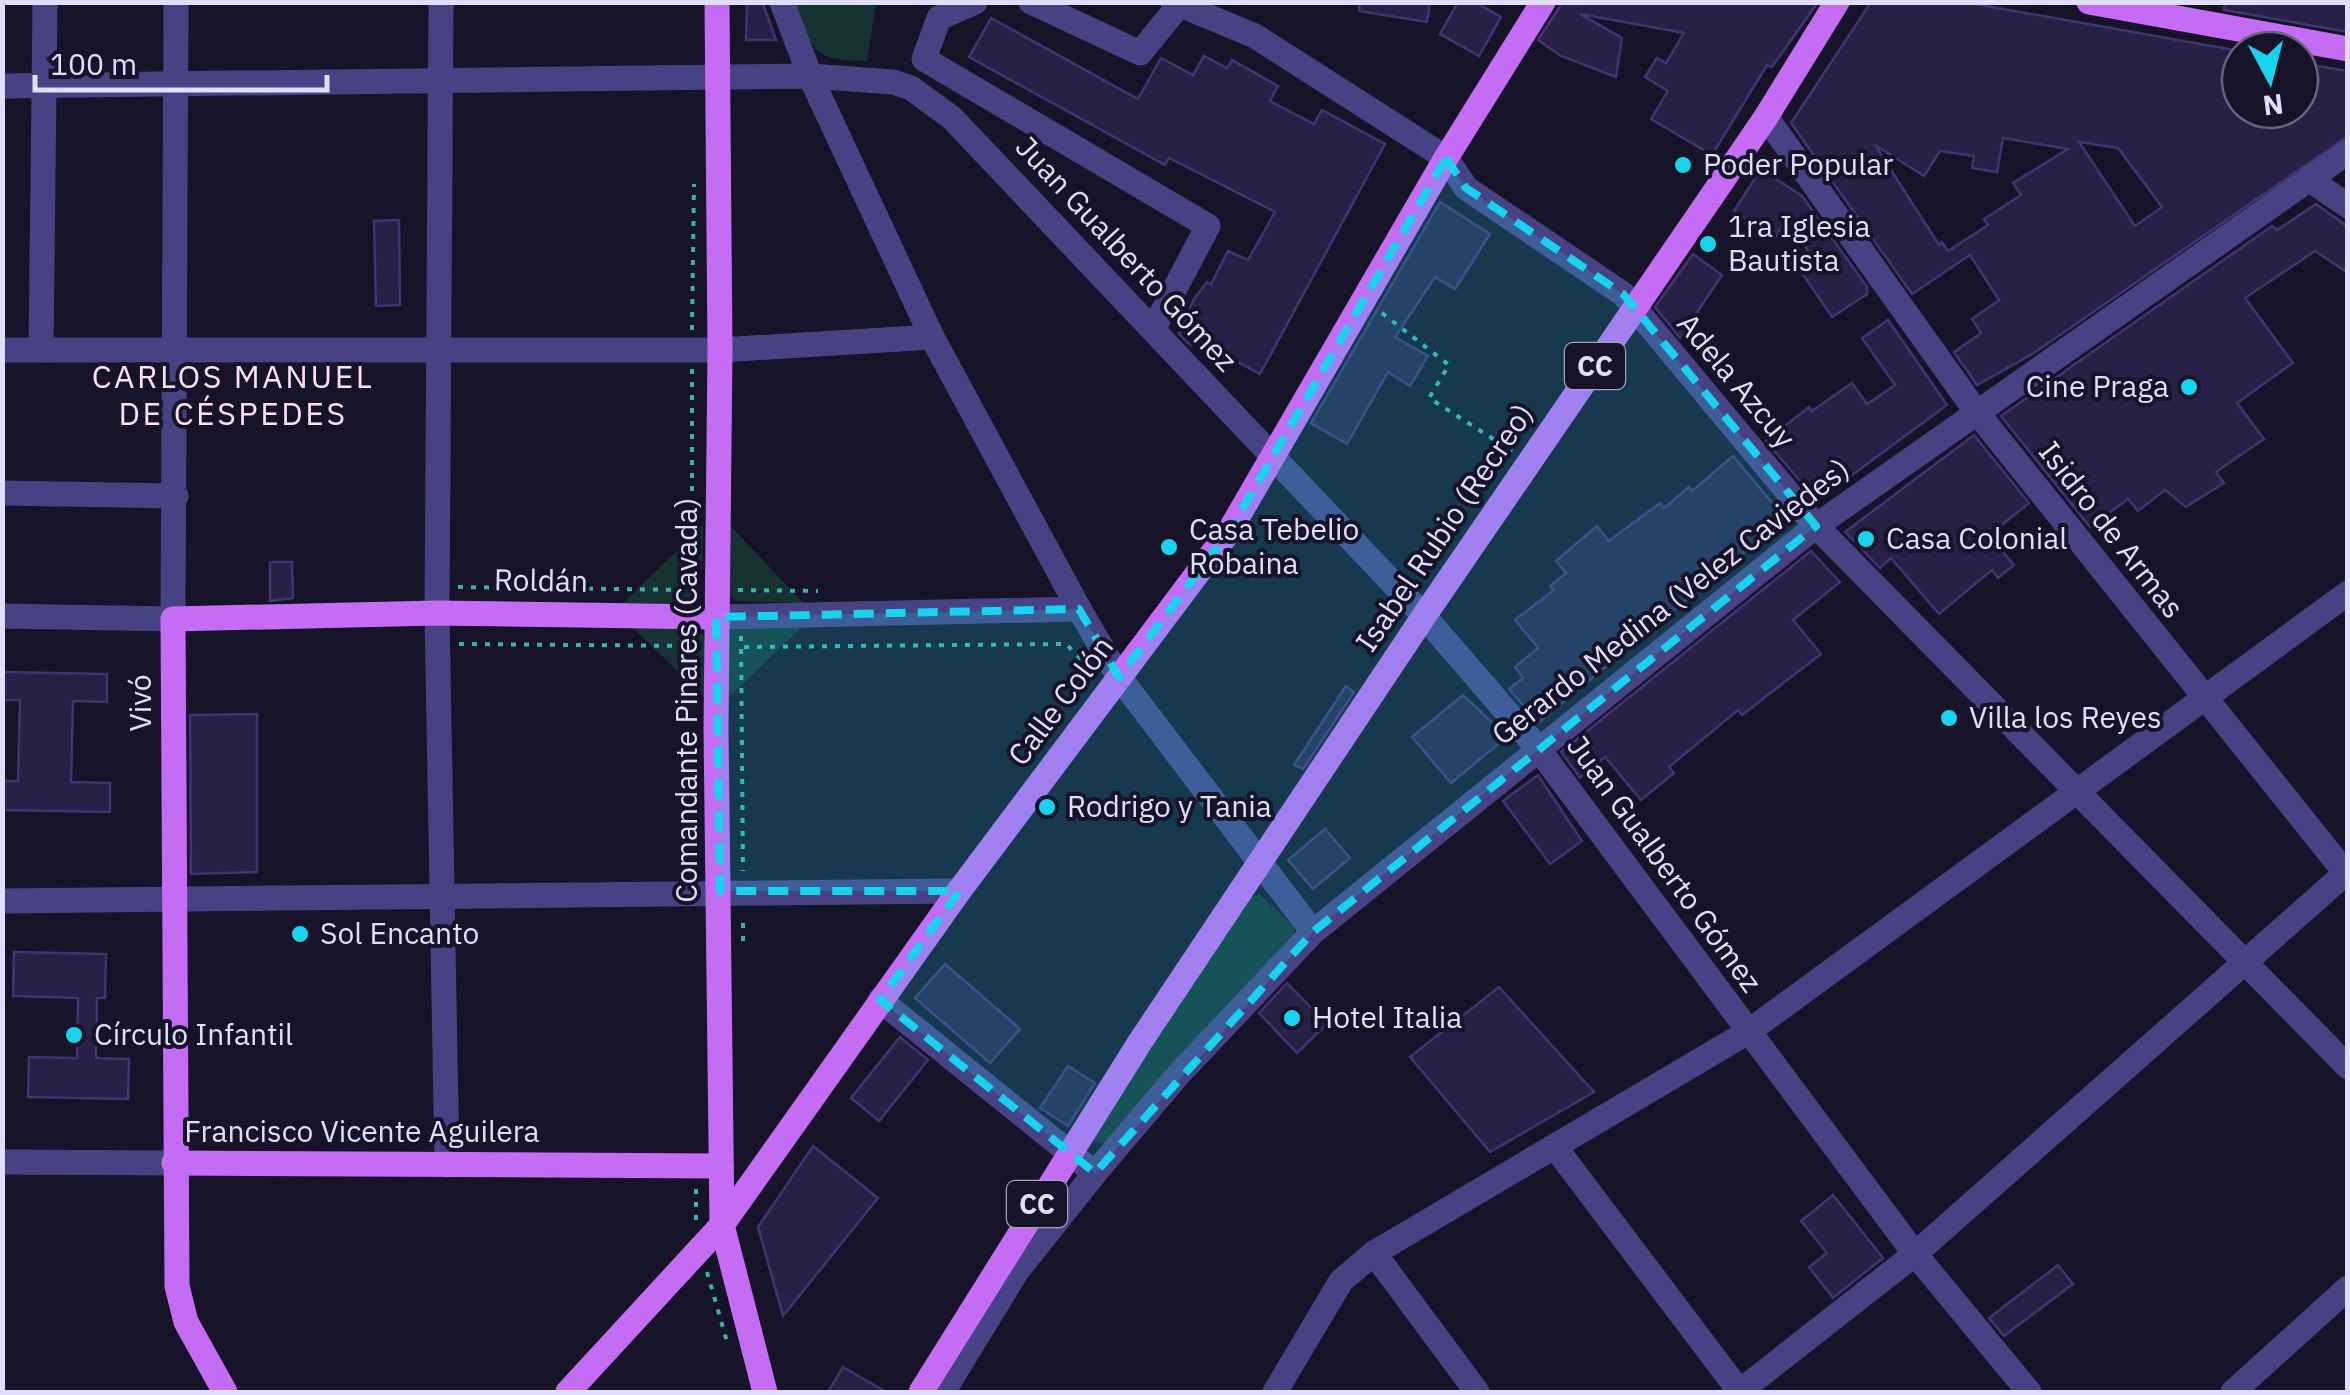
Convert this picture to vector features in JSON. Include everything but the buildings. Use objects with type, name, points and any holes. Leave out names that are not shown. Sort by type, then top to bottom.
[{"type":"main road","name":"Comandante Pinares (Cavada)","points":[[717,2],[720,350],[716,647],[722,1225],[765,1392]]},
{"type":"main road","name":"Calle Colón","points":[[568,1392],[722,1225],[880,1000],[1230,530],[1446,158],[1543,2]]},
{"type":"main road","name":"Isabel Rubio (Recreo)","points":[[1070,1154],[1258,864],[1766,117],[1838,2]]},
{"type":"main road","points":[[2089,2],[2348,49]]},
{"type":"main road","name":"Roldán","points":[[173,619],[438,600],[716,617]]},
{"type":"main road","name":"Vivó","points":[[173,619],[174,1163],[178,1292],[186,1322],[225,1392]]},
{"type":"main road","name":"CC","points":[[941,1387],[1070,1154]]},
{"type":"main road","name":"Francisco Vicente Aguilera","points":[[174,1163],[721,1166]]},
{"type":"street","points":[[41,350],[45,2]]},
{"type":"street","name":"Vivó","points":[[173,619],[176,2]]},
{"type":"street","points":[[441,2],[439,896],[448,1165]]},
{"type":"street","points":[[782,2],[810,76],[932,337],[1115,683],[1313,932]]},
{"type":"street","points":[[878,78],[924,60],[939,18],[975,2]]},
{"type":"street","points":[[1031,2],[1140,54],[1177,3]]},
{"type":"street","name":"Adela Azcuy","points":[[1177,3],[1255,36],[1446,158],[1466,188],[1623,294],[1816,526],[2074,794],[2348,1067]]},
{"type":"street","points":[[924,60],[1208,226],[1154,328]]},
{"type":"street","points":[[2,86],[442,84],[810,76]]},
{"type":"street","name":"Juan Gualberto Gómez","points":[[810,76],[878,78],[911,88],[952,118],[1424,616],[1537,747],[1915,1254],[2029,1392]]},
{"type":"street","name":"Isidro de Armas","points":[[1766,117],[1975,410],[2202,699],[2347,873]]},
{"type":"street","name":"Gerardo Medina (Velez Caviedes)","points":[[941,1387],[1018,1271],[1096,1173],[1178,1075],[1313,932],[1537,747],[1816,526],[1975,410],[2348,152]]},
{"type":"street","points":[[2310,180],[2348,206]]},
{"type":"street","points":[[2,350],[720,350],[932,337]]},
{"type":"street","points":[[2,493],[176,496]]},
{"type":"street","points":[[1275,1392],[1341,1280],[1374,1253],[1748,1032],[2348,593]]},
{"type":"street","name":"Roldán","points":[[716,617],[1078,609]]},
{"type":"street","name":"Roldán","points":[[2,616],[173,619]]},
{"type":"street","points":[[1555,1147],[1740,1392],[1915,1254],[2347,873]]},
{"type":"street","points":[[2,902],[960,891]]},
{"type":"street","points":[[880,1000],[1096,1173]]},
{"type":"street","name":"Francisco Vicente Aguilera","points":[[2,1162],[174,1163]]},
{"type":"street","points":[[1374,1253],[1477,1392]]},
{"type":"street","points":[[2233,1392],[2348,1288]]},
{"type":"path","points":[[1366,300],[1449,365],[1429,398],[1528,462]]},
{"type":"path","points":[[438,600],[717,590],[819,591]]},
{"type":"path","points":[[438,644],[1066,644],[1115,683]]},
{"type":"highlighted area","points":[[1446,158],[1466,188],[1623,294],[1816,526],[1313,932],[1095,1173],[880,1000],[959,891],[720,891],[716,617],[1079,609],[1119,677],[1230,530]]},
{"type":"green space","points":[[794,3],[876,3],[867,61],[835,58],[817,50]]},
{"type":"green space","points":[[725,520],[803,603],[736,601],[728,593]]},
{"type":"green space","points":[[703,525],[699,586],[693,595],[670,603],[623,603]]},
{"type":"green space","points":[[806,623],[727,699],[726,638],[733,626]]},
{"type":"green space","points":[[631,626],[695,626],[704,636],[705,698]]},
{"type":"green space","points":[[1260,895],[1294,927],[1294,933],[1106,1144],[1096,1142],[1092,1137],[1251,896]]},
{"type":"place","name":"Poder Popular","points":[[1683,165]]},
{"type":"place","name":"1ra Iglesia Bautista","points":[[1708,244]]},
{"type":"place","name":"Cine Praga","points":[[2189,387]]},
{"type":"place","name":"Casa Colonial","points":[[1866,539]]},
{"type":"place","name":"Casa Tebelio Robaina","points":[[1169,547]]},
{"type":"place","name":"Villa los Reyes","points":[[1949,718]]},
{"type":"place","name":"Rodrigo y Tania","points":[[1047,807]]},
{"type":"place","name":"Sol Encanto","points":[[300,934]]},
{"type":"place","name":"Hotel Italia","points":[[1292,1018]]},
{"type":"place","name":"Círculo Infantil","points":[[74,1035]]},
{"type":"district","name":"CARLOS MANUEL DE CÉSPEDES","points":[[233,396]]}]
